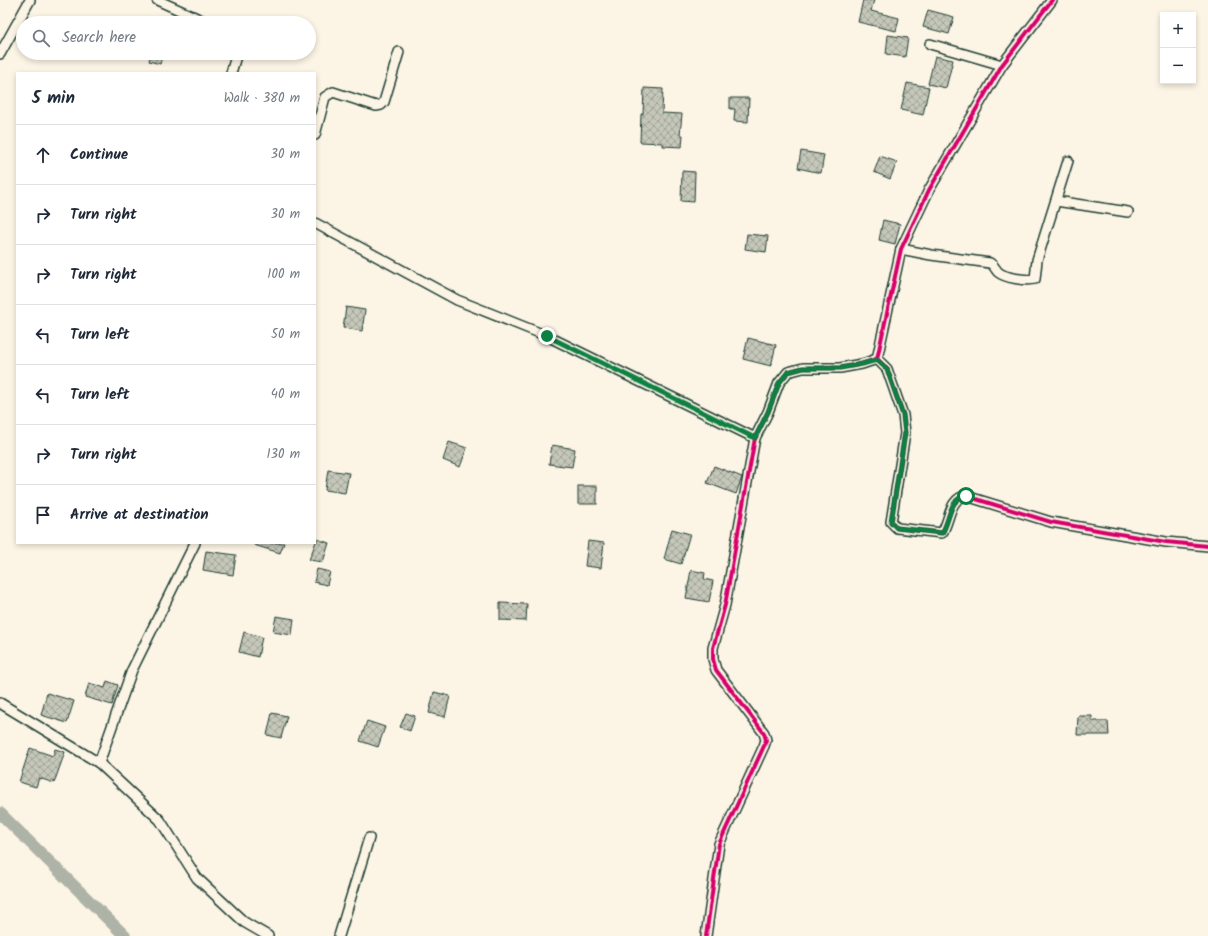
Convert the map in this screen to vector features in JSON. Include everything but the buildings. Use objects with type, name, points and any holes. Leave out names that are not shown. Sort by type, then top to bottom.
[{"type":"street","points":[[21,16],[30,0]]},
{"type":"street","points":[[157,0],[192,16]]},
{"type":"street","points":[[877,360],[901,249],[929,190],[1002,65],[1052,0]]},
{"type":"street","points":[[0,54],[16,25]]},
{"type":"street","points":[[930,44],[1002,65]]},
{"type":"street","points":[[316,131],[325,97],[329,93],[333,92],[376,106],[381,105],[384,102],[399,52]]},
{"type":"street","points":[[231,72],[235,60]]},
{"type":"street","points":[[901,249],[931,255],[990,263],[995,266],[997,271],[1004,275],[1028,280],[1035,279],[1037,260],[1068,161]]},
{"type":"street","points":[[1056,201],[1128,212]]},
{"type":"street","points":[[316,224],[457,300],[547,336],[755,438]]},
{"type":"street","points":[[706,936],[720,844],[766,740],[764,733],[716,670],[713,659],[713,648],[725,605],[755,438],[768,412],[779,383],[788,372],[803,368],[840,368],[877,360]]},
{"type":"street","points":[[877,360],[887,369],[903,415],[905,433],[891,515],[891,522],[897,528],[942,533],[955,501],[960,497],[966,496],[1051,522],[1166,542],[1208,546]]},
{"type":"street","points":[[99,763],[132,670],[195,544]]},
{"type":"street","points":[[0,703],[99,763],[160,820],[197,878],[244,922],[268,936]]},
{"type":"street","points":[[339,936],[369,838]]},
{"type":"waterway","points":[[0,813],[125,936]]},
{"type":"cycle path","points":[[1052,0],[1002,65],[929,190],[901,249],[877,359],[887,369],[903,415],[905,433],[891,522],[897,528],[942,533],[953,505],[960,498],[966,496],[1051,522],[1166,542],[1208,546]]},
{"type":"cycle path","points":[[706,936],[719,844],[766,740],[764,733],[716,670],[713,659],[713,648],[725,605],[755,438],[768,412],[779,383],[788,372],[803,368],[840,368],[862,364],[877,359]]},
{"type":"route","points":[[547,336],[755,438],[768,412],[779,383],[788,372],[803,368],[840,368],[877,360],[887,369],[903,415],[905,433],[891,522],[897,528],[942,533],[955,501],[960,497],[966,496]]}]
